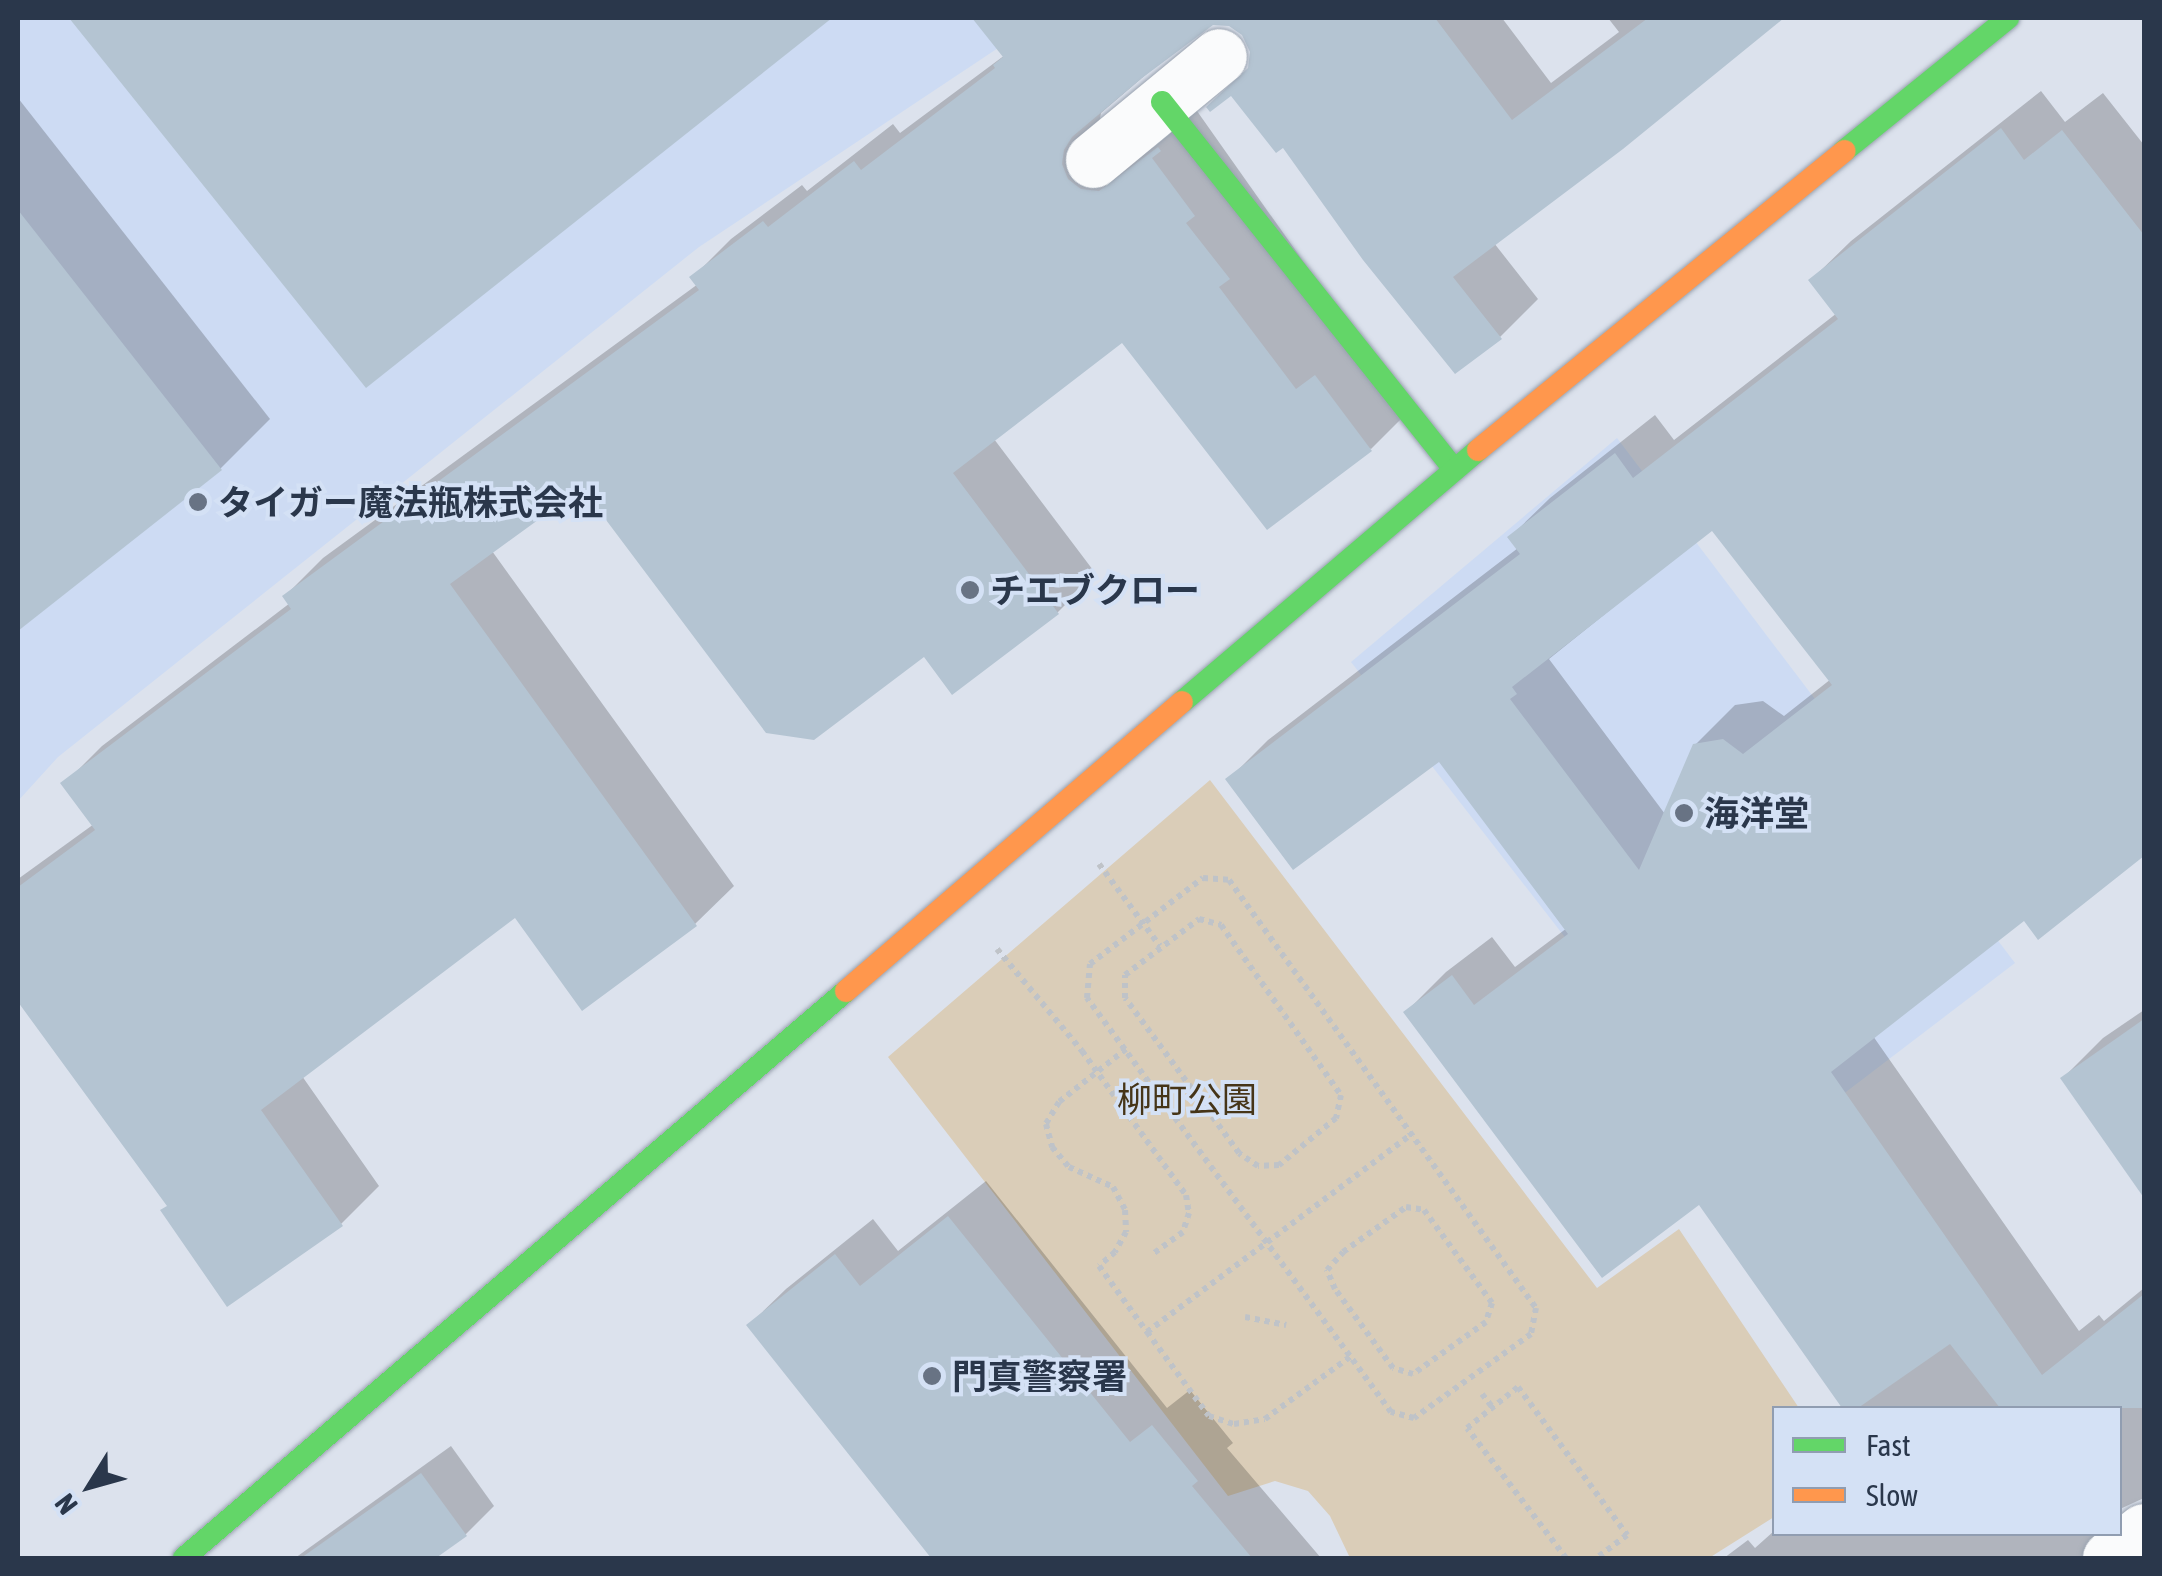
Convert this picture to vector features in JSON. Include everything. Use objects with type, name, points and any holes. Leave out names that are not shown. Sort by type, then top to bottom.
[{"type":"street","points":[[184,1558],[1454,468],[2008,18]]},
{"type":"street","points":[[1092,160],[1218,56]]},
{"type":"street","points":[[1162,102],[1454,468]]},
{"type":"street","points":[[2110,1558],[2144,1531]]},
{"type":"path","points":[[1092,855],[1160,946]]},
{"type":"path","points":[[1203,878],[1229,880],[1536,1308],[1530,1334],[1414,1418],[1391,1412],[1126,1049],[1088,998],[1090,964],[1203,878]]},
{"type":"path","points":[[1199,920],[1221,925],[1341,1095],[1336,1118],[1280,1165],[1258,1166],[1239,1154],[1126,998],[1125,975],[1160,946],[1199,920]]},
{"type":"path","points":[[990,941],[1096,1073],[1186,1195],[1189,1213],[1183,1232],[1151,1255]]},
{"type":"path","points":[[1126,1049],[1059,1102],[1046,1124],[1052,1147],[1068,1167],[1112,1187],[1125,1210],[1126,1232],[1115,1252],[1099,1266],[1209,1416],[1234,1424],[1265,1419],[1350,1356]]},
{"type":"path","points":[[1148,1332],[1412,1134]]},
{"type":"path","points":[[1406,1207],[1424,1210],[1492,1303],[1486,1322],[1413,1374],[1393,1368],[1335,1289],[1327,1270],[1343,1252],[1406,1207]]},
{"type":"path","points":[[1245,1316],[1286,1325]]},
{"type":"path","points":[[1566,1558],[1467,1428],[1518,1387],[1626,1535],[1597,1558]]},
{"type":"path","points":[[1482,1394],[1493,1408]]},
{"type":"shaded area","name":"タイガー魔法瓶株式会社","points":[[18,18],[1043,18],[699,247],[58,757],[18,801]]},
{"type":"shaded area","name":"海洋堂","points":[[1617,438],[2015,963],[1745,1169],[1351,662]]},
{"type":"green space","name":"柳町公園","points":[[1210,780],[1597,1288],[1679,1229],[1798,1406],[1772,1406],[1772,1518],[1709,1558],[1350,1558],[1330,1516],[1308,1491],[1275,1481],[1228,1496],[888,1057]]},
{"type":"building","points":[[69,18],[832,18],[366,388]]},
{"type":"building","points":[[972,18],[1435,18],[1512,120],[1648,18],[1784,18],[1623,149],[1453,277],[1502,339],[1455,374],[1363,260],[1283,148],[1276,153],[1231,96],[1210,112],[1206,107],[1248,68],[1250,52],[1242,35],[1229,26],[1213,25],[1142,78],[1072,137],[1062,164],[1068,179],[1081,189],[1099,191],[1158,147],[1161,151],[1152,158],[1195,216],[1186,223],[1230,279],[1219,287],[1296,389],[1315,375],[1372,451],[1267,530],[1122,343],[953,473],[1059,614],[952,695],[924,657],[814,740],[766,733],[582,488],[450,584],[697,926],[582,1011],[515,918],[261,1110],[343,1226],[227,1307],[160,1210],[167,1206],[18,1002],[18,887],[95,830],[60,783],[291,609],[282,596],[699,290],[689,277],[763,221],[768,227],[854,161],[861,170],[995,68],[993,65],[1003,57]]},
{"type":"building","points":[[2001,128],[2024,160],[2062,130],[2144,235],[2144,856],[2038,940],[2024,921],[1831,1072],[2042,1375],[2144,1294],[2144,1408],[1998,1406],[1950,1344],[1861,1406],[1841,1406],[1699,1205],[1602,1278],[1403,1012],[1452,975],[1474,1005],[1568,934],[1439,762],[1293,870],[1225,779],[1520,554],[1507,537],[1615,453],[1633,478],[1838,319],[1808,280]],"holes":[[[1712,531],[1832,685],[1743,754],[1723,739],[1693,744],[1639,870],[1510,699],[1517,694],[1512,687]]]},
{"type":"building","points":[[18,210],[222,470],[18,631]]},
{"type":"building","points":[[2144,1019],[2144,1198],[2060,1078]]},
{"type":"building","name":"門真警察署","points":[[948,1216],[1130,1442],[1152,1425],[1198,1481],[1192,1486],[1252,1558],[931,1558],[746,1325],[835,1254],[860,1286]]},
{"type":"building","points":[[421,1473],[467,1536],[436,1558],[301,1558]]},
{"type":"traffic: fast","points":[[1844,151],[2008,18]]},
{"type":"traffic: fast","points":[[1162,102],[1454,469]]},
{"type":"traffic: fast","points":[[1182,702],[1478,450]]},
{"type":"traffic: fast","points":[[184,1558],[846,991]]},
{"type":"traffic: slow","points":[[1478,450],[1844,151]]},
{"type":"traffic: slow","points":[[846,991],[1182,702]]},
{"type":"place","name":"タイガー魔法瓶株式会社","points":[[198,502]]},
{"type":"place","name":"チエブクロー","points":[[970,590]]},
{"type":"place","name":"海洋堂","points":[[1684,813]]},
{"type":"place","name":"門真警察署","points":[[932,1376]]}]
